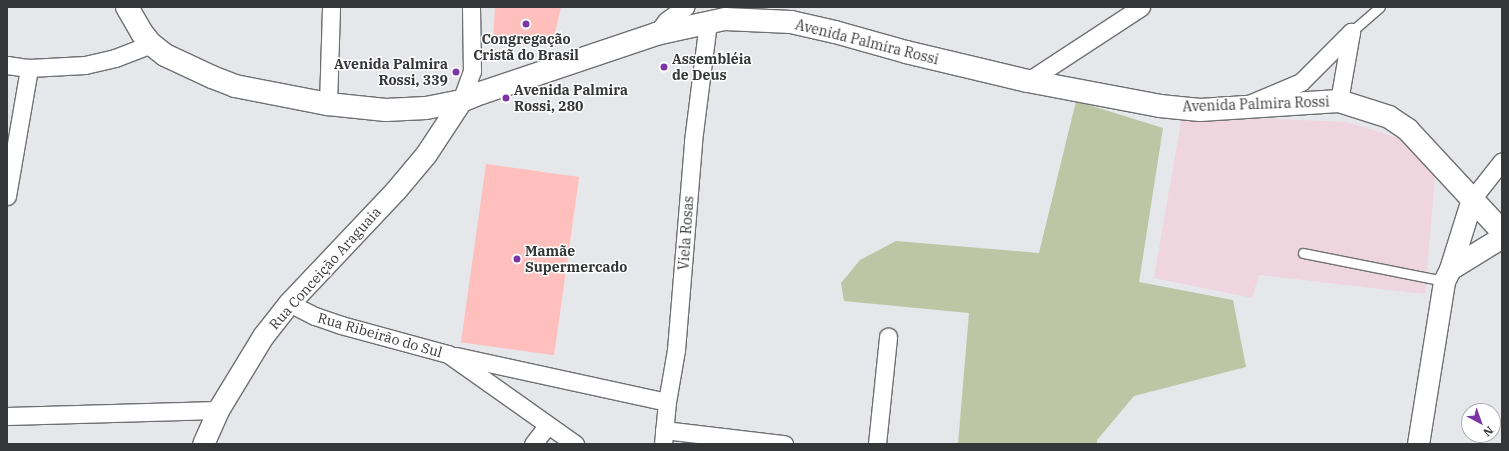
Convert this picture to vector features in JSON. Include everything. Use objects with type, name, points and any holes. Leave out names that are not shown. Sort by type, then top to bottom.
[{"type":"main road","name":"Avenida Palmira Rossi","points":[[127,7],[142,33],[151,44],[165,55],[212,77],[235,86],[328,104],[386,110],[426,108],[461,101],[656,34],[708,22],[725,20],[791,22],[906,52],[1028,81],[1160,106],[1200,110],[1340,101],[1389,117],[1408,130],[1502,231]]},
{"type":"street","points":[[328,104],[331,7]]},
{"type":"street","points":[[461,101],[472,71],[471,7]]},
{"type":"street","points":[[656,34],[666,21],[685,7]]},
{"type":"street","points":[[1028,81],[1141,7]]},
{"type":"street","name":"Viela Rosas","points":[[664,437],[666,402],[676,350],[693,141],[708,22]]},
{"type":"street","points":[[1340,101],[1351,32]]},
{"type":"street","points":[[1241,108],[1301,82],[1351,32]]},
{"type":"street","points":[[7,65],[29,68],[85,65],[115,58],[151,44]]},
{"type":"street","points":[[7,196],[29,68]]},
{"type":"street","name":"Rua Conceição Araguaia","points":[[203,444],[218,410],[263,336],[289,303],[395,191],[426,154],[461,101]]},
{"type":"street","points":[[1418,444],[1447,275],[1472,199],[1502,161]]},
{"type":"street","points":[[1447,275],[1502,237]]},
{"type":"street","name":"Rua Ribeirão do Sul","points":[[289,303],[314,316],[341,325],[448,354],[575,444]]},
{"type":"street","points":[[877,444],[888,337]]},
{"type":"street","points":[[448,354],[666,402]]},
{"type":"street","points":[[7,416],[218,410]]},
{"type":"street","points":[[532,444],[548,425]]},
{"type":"street","points":[[664,437],[784,444]]},
{"type":"lane","points":[[1351,32],[1380,7]]},
{"type":"lane","points":[[1303,253],[1447,275]]},
{"type":"shaded area","points":[[1182,115],[1347,122],[1402,139],[1414,150],[1435,177],[1425,294],[1259,275],[1252,298],[1154,278]]},
{"type":"green space","points":[[1076,101],[1163,128],[1139,282],[1233,300],[1246,367],[1134,396],[1097,440],[1097,444],[958,444],[969,313],[844,301],[841,283],[860,260],[896,241],[1039,253]]},
{"type":"building","name":"Congregação Cristã do Brasil","points":[[495,7],[561,7],[553,42],[523,45],[514,42],[493,41]]},
{"type":"building","name":"Mamãe Supermercado","points":[[486,164],[579,177],[554,355],[461,342]]},
{"type":"place","name":"Congregação Cristã do Brasil","points":[[526,24]]},
{"type":"place","name":"Assembléia de Deus","points":[[664,67]]},
{"type":"place","name":"Avenida Palmira Rossi, 339","points":[[456,72]]},
{"type":"place","name":"Avenida Palmira Rossi, 280","points":[[506,98]]},
{"type":"place","name":"Mamãe Supermercado","points":[[517,259]]}]
